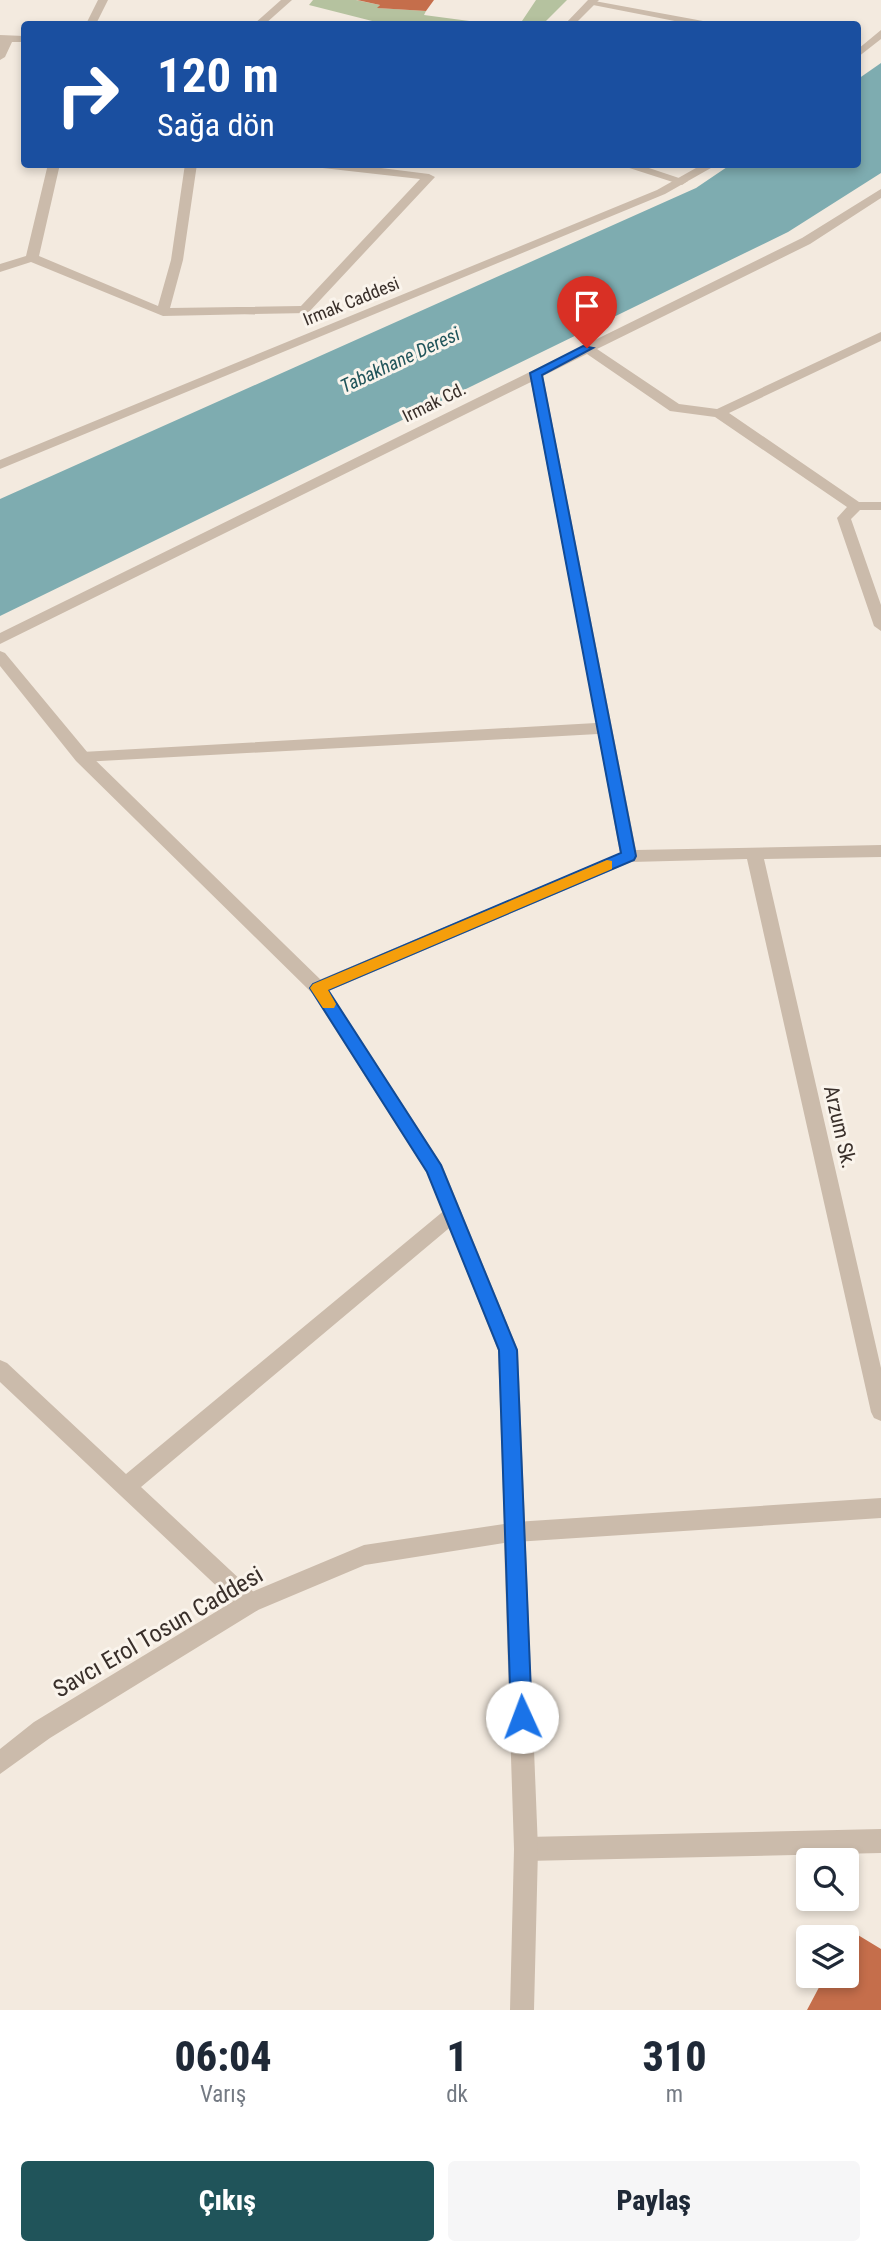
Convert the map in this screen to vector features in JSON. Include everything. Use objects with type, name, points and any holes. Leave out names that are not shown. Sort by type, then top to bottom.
[{"type":"street","points":[[92,21],[103,0]]},
{"type":"street","points":[[262,21],[287,0]]},
{"type":"street","points":[[573,21],[594,1],[690,21]]},
{"type":"street","points":[[861,51],[881,33]]},
{"type":"street","points":[[0,57],[4,38]]},
{"type":"street","points":[[32,258],[53,168]]},
{"type":"street","points":[[163,312],[177,260],[190,168]]},
{"type":"street","points":[[0,268],[32,258],[163,312],[304,310],[429,177],[349,168]]},
{"type":"street","points":[[636,168],[682,181]]},
{"type":"street","name":"Irmak Caddesi","points":[[0,465],[682,181],[706,168]]},
{"type":"street","name":"Irmak Cd.","points":[[0,639],[806,241],[881,193]]},
{"type":"street","points":[[719,413],[881,336]]},
{"type":"street","points":[[587,348],[675,408],[719,413],[856,506],[881,506]]},
{"type":"street","points":[[536,373],[629,856]]},
{"type":"street","points":[[856,506],[844,518],[881,625]]},
{"type":"street","points":[[0,656],[82,757],[318,988],[435,1170],[508,1350],[526,1849],[522,2010]]},
{"type":"street","points":[[82,757],[604,727]]},
{"type":"street","points":[[318,988],[629,856],[881,851]]},
{"type":"street","name":"Arzum Sk.","points":[[754,853],[881,1412]]},
{"type":"street","points":[[126,1488],[453,1213]]},
{"type":"street","points":[[0,1369],[250,1603]]},
{"type":"street","name":"Savcı Erol Tosun Caddesi","points":[[0,1763],[42,1730],[250,1603],[364,1555],[515,1532],[881,1508]]},
{"type":"street","points":[[526,1849],[881,1841]]},
{"type":"green space","points":[[313,0],[356,0],[380,5],[378,8],[426,11],[424,15],[469,21],[372,21],[309,5]]},
{"type":"green space","points":[[536,0],[567,0],[546,21],[522,21]]},
{"type":"water","name":"Tabakhane Deresi","points":[[881,63],[881,173],[788,232],[0,616],[0,499],[696,188],[726,168],[861,168],[861,77]]},
{"type":"building","points":[[357,0],[434,0],[426,11],[377,8],[380,5]]},
{"type":"building","points":[[859,1936],[881,1949],[881,2010],[807,2010],[819,1988],[859,1988]]},
{"type":"slow traffic","points":[[328,1004],[318,988],[607,865]]},
{"type":"route","points":[[522,1717],[508,1350],[435,1170],[318,988],[629,856],[536,373],[587,348]]}]
